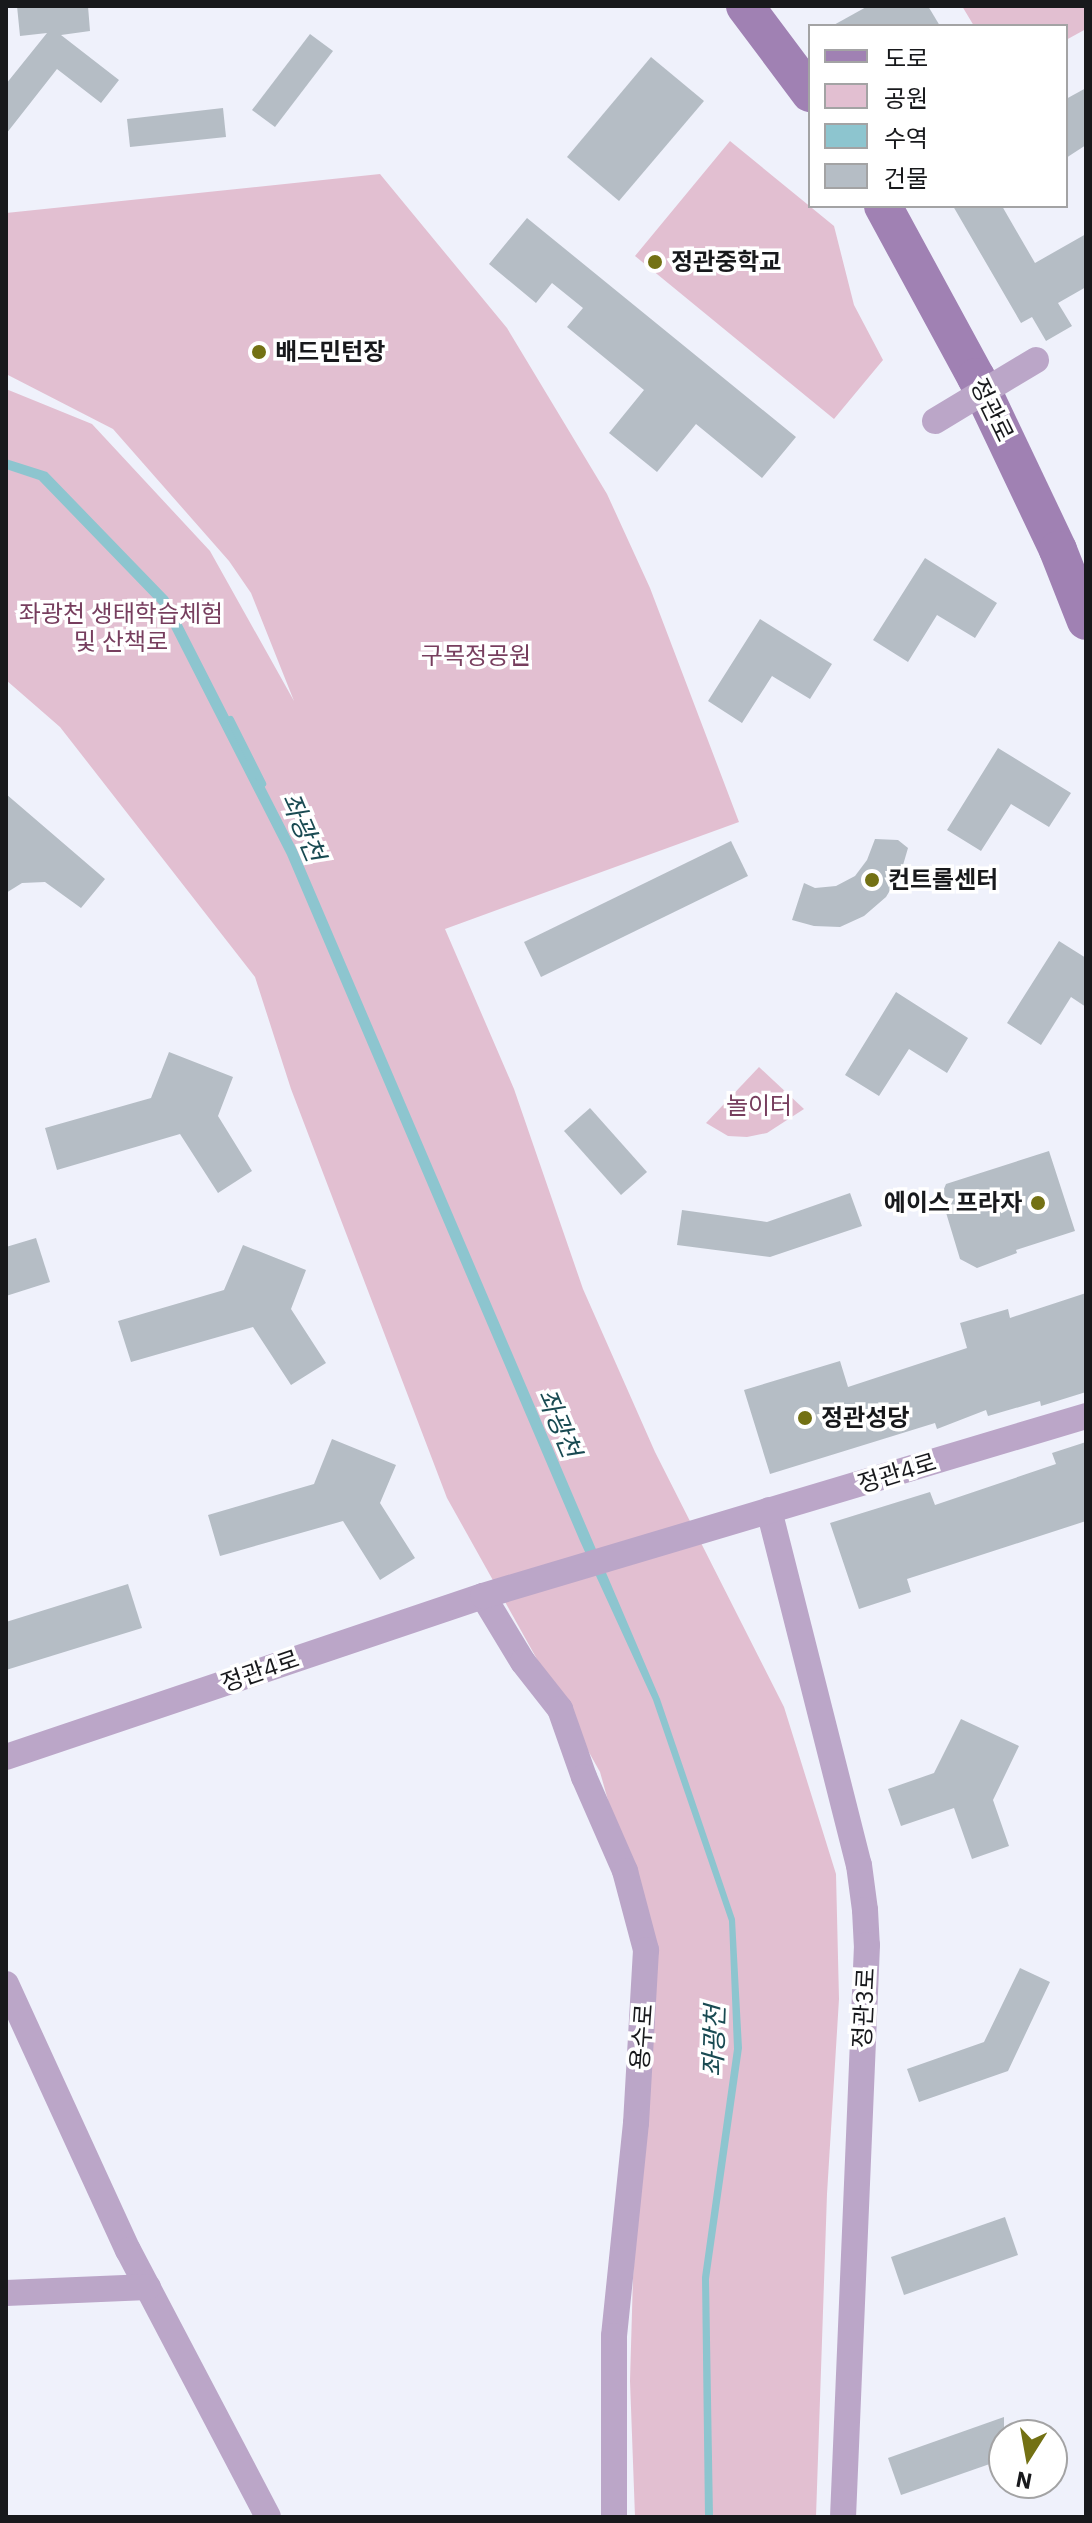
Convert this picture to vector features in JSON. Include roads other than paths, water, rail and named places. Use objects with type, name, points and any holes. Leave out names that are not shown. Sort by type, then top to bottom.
[{"type":"street","points":[[745,6],[808,90]]},
{"type":"street","name":"정관로","points":[[884,208],[976,377],[1058,550],[1086,621]]},
{"type":"street","points":[[935,421],[1036,360]]},
{"type":"street","name":"정관4로","points":[[6,1757],[483,1596],[1086,1416]]},
{"type":"street","name":"정관3로","points":[[769,1510],[859,1865],[865,1910],[867,1956],[843,2517]]},
{"type":"street","name":"용수로","points":[[483,1596],[523,1662],[560,1709],[584,1777],[625,1871],[646,1950],[636,2123],[614,2336],[614,2517]]},
{"type":"street","points":[[6,1984],[148,2287],[268,2517]]},
{"type":"street","points":[[9,2293],[148,2287]]},
{"type":"water","points":[[6,459],[47,472],[168,597],[297,850],[660,1699],[735,1919],[742,2048],[709,2279],[713,2517],[705,2517],[702,2277],[734,2049],[729,1921],[653,1700],[580,1541],[287,855],[159,604],[39,480],[6,469]]},
{"type":"waterway","name":"좌광천","points":[[230,719],[262,783]]},
{"type":"place","name":"정관중학교","points":[[655,262]]},
{"type":"place","name":"배드민턴장","points":[[259,352]]},
{"type":"place","name":"컨트롤센터","points":[[872,880]]},
{"type":"place","name":"에이스 프라자","points":[[1038,1203]]},
{"type":"place","name":"정관성당","points":[[805,1418]]},
{"type":"park label","name":"좌광천 생태학습체험 및 산책로","points":[[121,628]]},
{"type":"park label","name":"구목정공원","points":[[476,656]]},
{"type":"park label","name":"놀이터","points":[[759,1106]]}]
